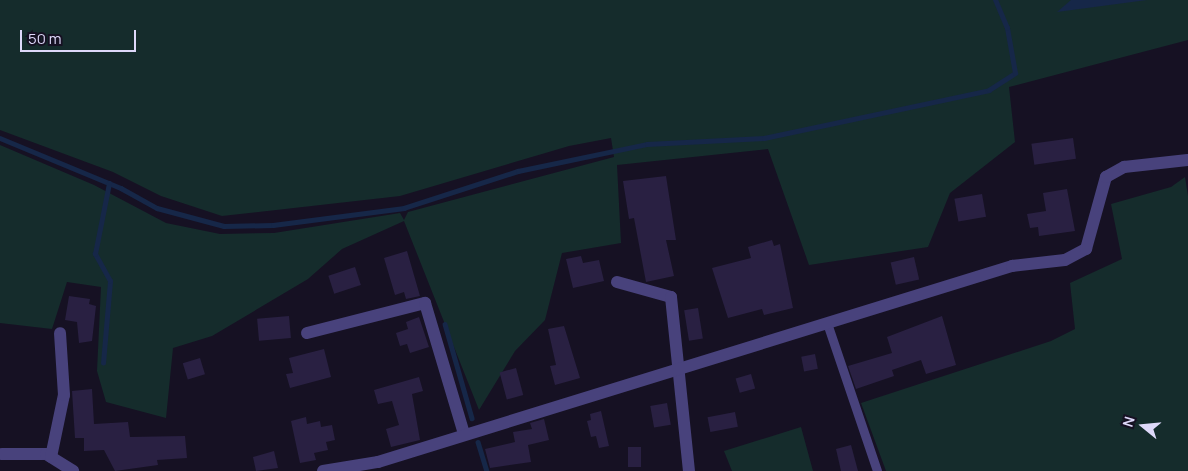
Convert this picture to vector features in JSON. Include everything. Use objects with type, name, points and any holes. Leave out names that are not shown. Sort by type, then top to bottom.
[{"type":"street","points":[[323,471],[378,462],[1012,266],[1065,260],[1086,249],[1106,177],[1124,167],[1188,160]]},
{"type":"street","points":[[617,282],[671,297],[680,368],[689,471]]},
{"type":"street","points":[[307,333],[425,303],[464,434]]},
{"type":"street","points":[[51,457],[64,395],[60,333]]},
{"type":"street","points":[[2,454],[46,454],[73,471]]},
{"type":"lane","points":[[827,323],[877,471]]},
{"type":"green space","points":[[0,0],[1188,0],[1188,40],[1009,87],[1015,142],[950,193],[928,247],[809,265],[768,149],[617,165],[621,243],[562,253],[545,320],[515,351],[479,410],[404,221],[342,249],[308,279],[212,336],[173,348],[166,418],[106,402],[97,371],[101,287],[67,282],[52,329],[0,323],[0,145],[94,185],[166,223],[220,234],[274,233],[400,213],[404,220],[408,212],[614,157],[611,138],[569,146],[400,196],[222,216],[161,196],[113,172],[0,130]]},
{"type":"green space","points":[[1185,177],[1188,196],[1188,471],[886,471],[861,403],[1051,341],[1075,329],[1070,283],[1122,259],[1111,204],[1171,187]]},
{"type":"green space","points":[[801,427],[813,471],[732,471],[724,451]]},
{"type":"water","points":[[1071,0],[1147,0],[1057,12]]},
{"type":"building","points":[[1073,138],[1076,159],[1034,165],[1031,144]]},
{"type":"building","points":[[666,176],[676,240],[666,240],[674,276],[646,282],[634,218],[629,219],[623,181]]},
{"type":"building","points":[[1067,189],[1075,231],[1039,236],[1038,227],[1030,228],[1027,214],[1046,211],[1043,193]]},
{"type":"building","points":[[982,194],[986,217],[958,222],[954,199]]},
{"type":"building","points":[[772,240],[774,246],[780,244],[793,308],[764,315],[762,309],[728,318],[712,268],[751,258],[748,247]]},
{"type":"building","points":[[407,251],[420,296],[406,299],[404,292],[395,295],[384,258]]},
{"type":"building","points":[[581,256],[583,263],[599,260],[604,281],[573,288],[566,259]]},
{"type":"building","points":[[914,257],[919,279],[896,285],[891,262]]},
{"type":"building","points":[[355,267],[361,285],[334,294],[328,276]]},
{"type":"building","points":[[69,296],[90,299],[89,304],[96,306],[92,341],[79,343],[77,322],[65,320]]},
{"type":"building","points":[[698,308],[703,339],[689,341],[684,310]]},
{"type":"building","points":[[289,316],[291,338],[259,341],[257,319]]},
{"type":"building","points":[[942,316],[956,365],[926,374],[921,360],[892,370],[894,376],[856,389],[848,366],[892,353],[887,337]]},
{"type":"building","points":[[419,317],[429,347],[410,353],[407,344],[400,346],[396,333],[408,329],[406,322]]},
{"type":"building","points":[[564,326],[580,378],[555,385],[550,366],[556,365],[548,329]]},
{"type":"building","points":[[324,349],[331,377],[290,388],[286,374],[293,373],[289,358]]},
{"type":"building","points":[[815,354],[818,369],[804,371],[801,357]]},
{"type":"building","points":[[200,358],[205,374],[188,380],[183,363]]},
{"type":"building","points":[[516,368],[523,395],[507,399],[500,372]]},
{"type":"building","points":[[751,374],[755,388],[740,393],[736,378]]},
{"type":"building","points":[[419,377],[423,391],[412,394],[420,440],[391,447],[386,429],[399,425],[392,401],[378,404],[374,390]]},
{"type":"building","points":[[92,389],[94,424],[128,422],[130,437],[185,436],[187,458],[157,460],[158,465],[115,471],[104,450],[84,451],[84,438],[75,438],[72,391]]},
{"type":"building","points":[[667,403],[671,425],[654,428],[650,406]]},
{"type":"building","points":[[601,411],[609,446],[599,448],[596,436],[591,437],[587,421],[591,420],[590,414]]},
{"type":"building","points":[[735,412],[738,427],[710,432],[708,417]]},
{"type":"building","points":[[306,417],[307,424],[320,421],[321,427],[332,425],[335,440],[326,442],[328,450],[314,453],[316,460],[300,463],[291,421]]},
{"type":"building","points":[[544,419],[549,440],[528,445],[531,462],[490,468],[485,449],[515,442],[513,432],[532,429],[530,423]]},
{"type":"building","points":[[851,445],[858,471],[841,471],[836,449]]},
{"type":"building","points":[[628,447],[641,447],[641,467],[628,467]]},
{"type":"building","points":[[274,451],[278,468],[256,471],[253,457]]},
{"type":"waterway","points":[[0,138],[121,188],[157,208],[224,226],[273,225],[404,208],[518,171],[647,144],[764,138],[989,90],[1015,73],[1007,28],[995,0]]},
{"type":"waterway","points":[[103,363],[110,281],[95,254],[109,183]]},
{"type":"waterway","points":[[445,324],[472,418]]},
{"type":"waterway","points":[[478,442],[487,471]]}]
